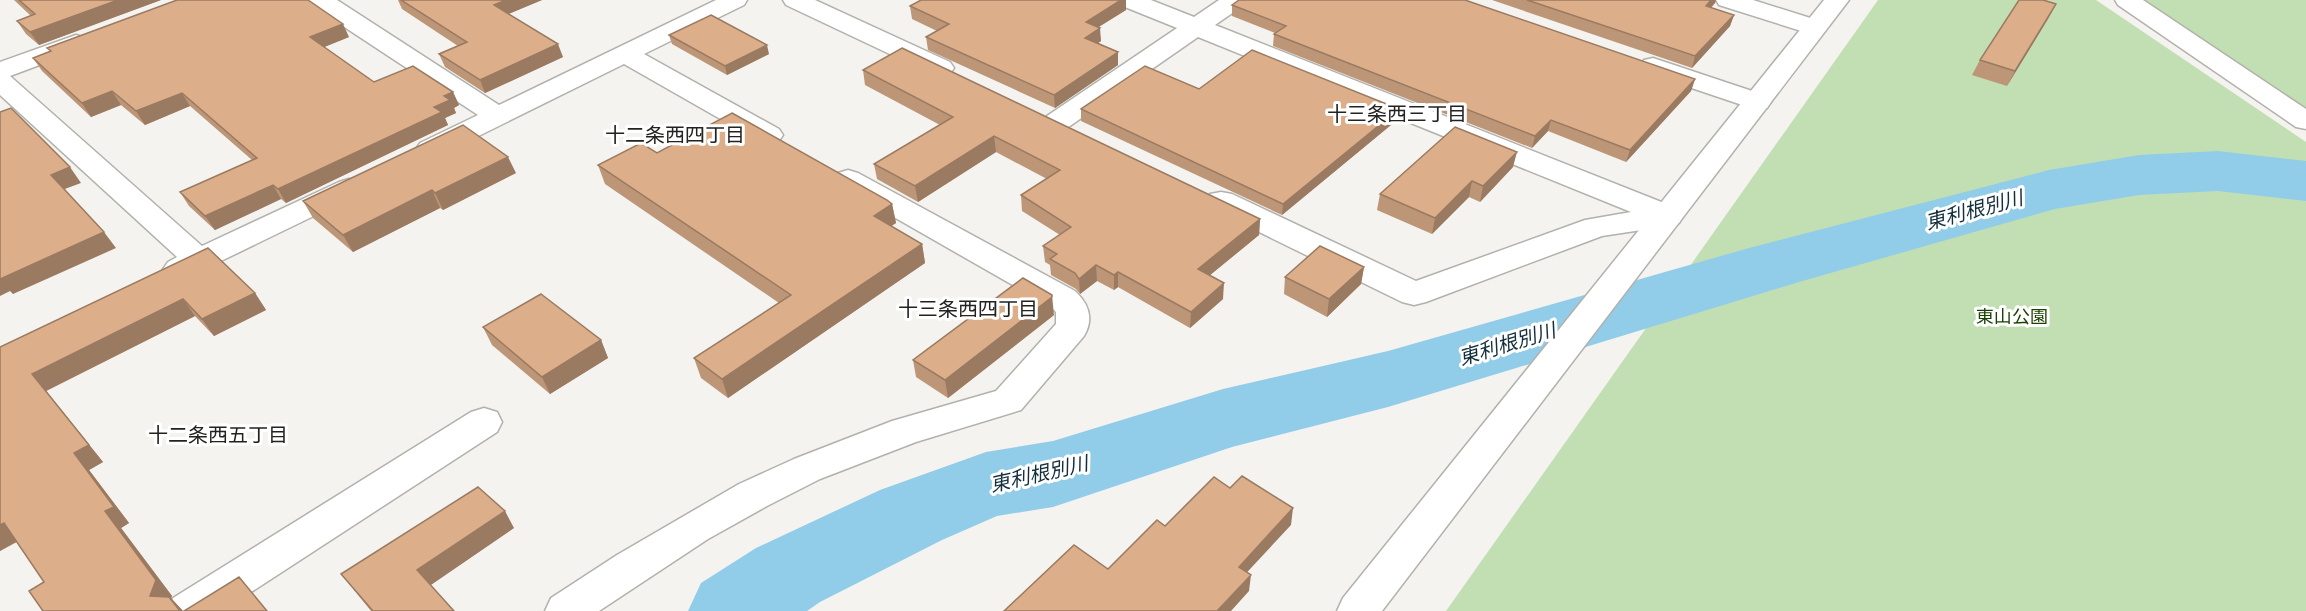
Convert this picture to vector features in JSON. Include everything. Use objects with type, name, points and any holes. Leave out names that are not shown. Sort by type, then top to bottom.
[{"type":"street","points":[[320,0],[498,116]]},
{"type":"street","points":[[402,162],[735,0]]},
{"type":"street","points":[[795,0],[963,78]]},
{"type":"street","points":[[1129,0],[1668,216]]},
{"type":"street","points":[[1088,137],[1046,117],[1196,27],[1235,0]]},
{"type":"street","points":[[1728,0],[1814,27]]},
{"type":"street","points":[[1358,611],[1837,0]]},
{"type":"street","points":[[2127,0],[2306,121]]},
{"type":"street","points":[[0,72],[101,34]]},
{"type":"street","points":[[624,54],[791,147]]},
{"type":"street","points":[[1626,57],[1757,102]]},
{"type":"street","points":[[0,81],[199,260]]},
{"type":"street","points":[[566,611],[694,528],[753,495],[807,469],[905,431],[1008,401],[1072,328],[1074,319],[1072,308],[1063,298],[823,164]]},
{"type":"street","points":[[157,280],[370,178]]},
{"type":"street","points":[[1194,188],[1414,294],[1596,226],[1668,216]]},
{"type":"street","points":[[188,611],[484,422]]},
{"type":"green space","name":"東山公園","points":[[1878,0],[2096,0],[2306,142],[2306,611],[1446,611]]},
{"type":"green space","points":[[2139,0],[2306,0],[2306,110]]},
{"type":"building","points":[[19,0],[118,0],[30,32],[17,21],[35,14]]},
{"type":"building","points":[[177,0],[308,0],[343,24],[310,37],[374,82],[413,66],[453,92],[444,96],[450,100],[434,107],[442,112],[278,189],[273,185],[205,216],[180,192],[257,158],[182,93],[136,111],[112,91],[82,103],[33,58],[51,51],[47,48]]},
{"type":"building","points":[[401,0],[506,0],[494,5],[558,44],[480,80],[439,54],[467,42]]},
{"type":"building","points":[[921,0],[1121,0],[1086,22],[1100,28],[1085,38],[1118,52],[1054,95],[926,37],[949,24],[910,6]]},
{"type":"building","points":[[1239,0],[1465,0],[1695,79],[1630,150],[1551,120],[1535,136],[1274,34],[1286,26],[1232,5]]},
{"type":"building","points":[[1527,0],[1711,0],[1706,6],[1734,15],[1695,56]]},
{"type":"building","points":[[2019,0],[2043,0],[2056,4],[2015,71],[1980,60]]},
{"type":"building","points":[[711,15],[767,45],[725,66],[669,35]]},
{"type":"building","points":[[902,48],[1260,219],[1198,269],[1224,283],[1191,312],[1118,272],[1114,275],[1096,265],[1079,279],[1075,273],[1050,259],[1057,254],[1043,246],[1071,227],[1021,195],[1060,170],[994,136],[915,186],[874,164],[953,117],[863,70]]},
{"type":"building","points":[[1252,50],[1399,109],[1283,204],[1081,109],[1145,66],[1199,89]]},
{"type":"building","points":[[11,108],[70,167],[51,175],[104,232],[0,279],[0,112]]},
{"type":"building","points":[[732,113],[887,200],[892,204],[874,216],[922,244],[722,379],[694,358],[791,295],[598,165],[641,143],[657,153]]},
{"type":"building","points":[[463,125],[508,157],[435,193],[432,190],[343,235],[303,201]]},
{"type":"building","points":[[1455,127],[1517,152],[1483,186],[1472,181],[1435,218],[1380,194]]},
{"type":"building","points":[[1320,246],[1364,267],[1329,299],[1285,277]]},
{"type":"building","points":[[208,248],[255,293],[202,319],[183,299],[32,374],[89,445],[74,453],[114,507],[105,511],[156,580],[150,596],[169,597],[180,611],[43,611],[29,591],[44,582],[4,523],[0,525],[0,347]]},
{"type":"building","points":[[1023,278],[1052,297],[945,380],[913,360]]},
{"type":"building","points":[[541,294],[601,340],[542,377],[483,327]]},
{"type":"building","points":[[1242,476],[1293,508],[1239,567],[1251,575],[1217,611],[1004,611],[1074,545],[1108,569],[1157,520],[1165,526],[1214,477],[1230,488]]},
{"type":"building","points":[[478,487],[505,511],[417,570],[454,611],[373,611],[341,574]]},
{"type":"building","points":[[239,577],[267,611],[184,611]]},
{"type":"waterway","name":"東利根別川","points":[[734,611],[788,575],[911,515],[986,485],[1053,474],[1223,419],[1388,379],[1774,265],[2049,190],[2139,175],[2218,171],[2306,181]]},
{"type":"district","name":"十三条西三丁目","points":[[1397,114]]},
{"type":"district","name":"十二条西四丁目","points":[[675,135]]},
{"type":"district","name":"十三条西四丁目","points":[[968,309]]},
{"type":"district","name":"十二条西五丁目","points":[[218,435]]}]
